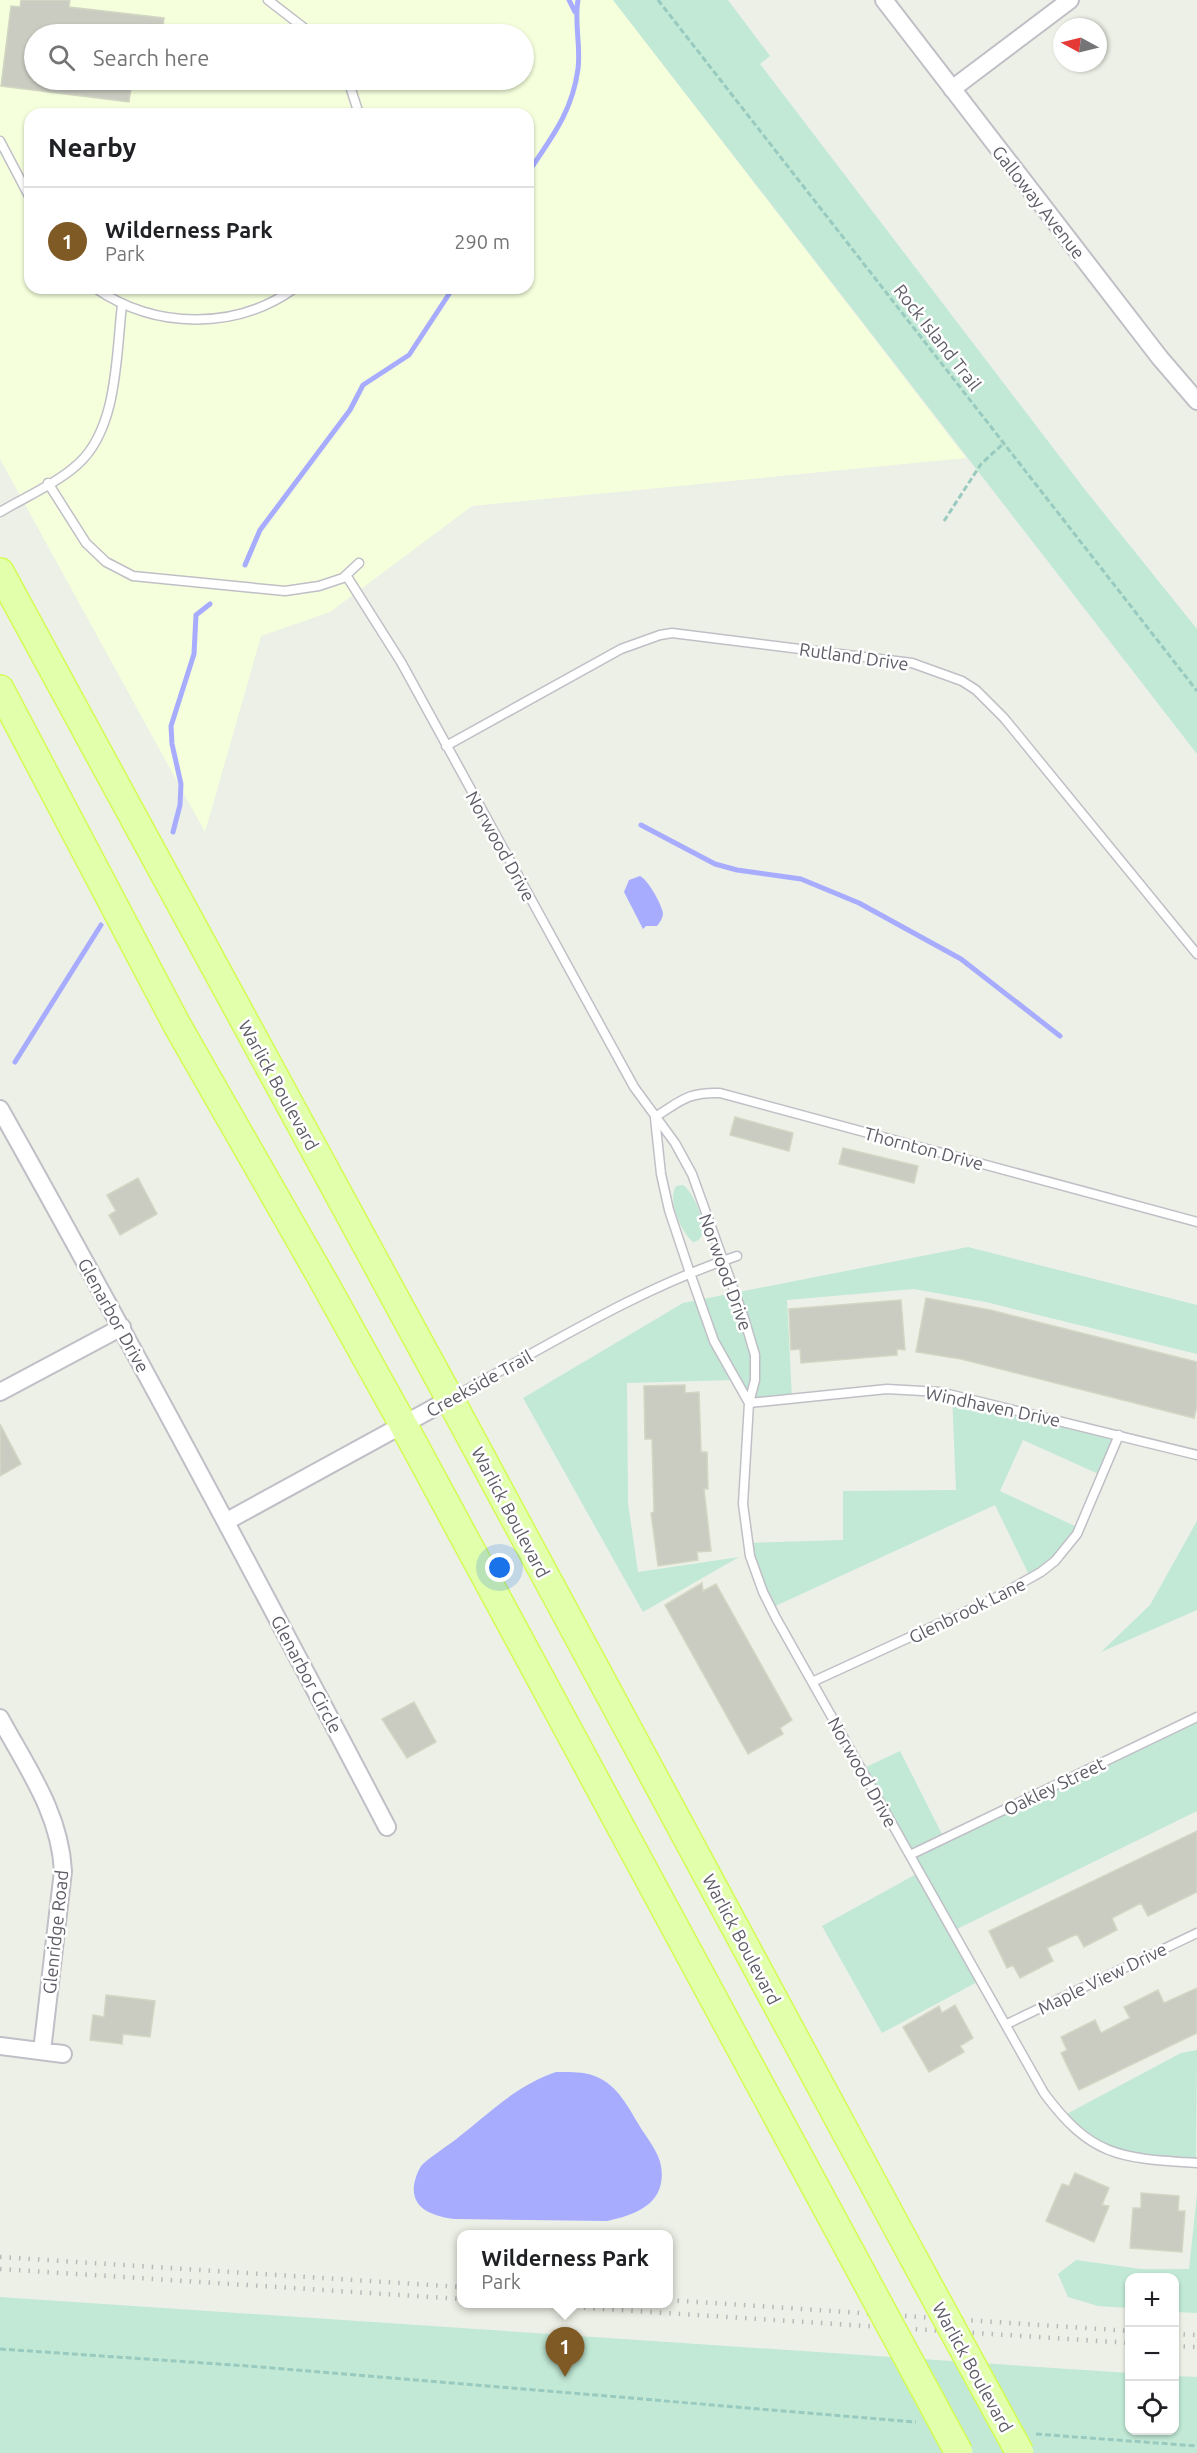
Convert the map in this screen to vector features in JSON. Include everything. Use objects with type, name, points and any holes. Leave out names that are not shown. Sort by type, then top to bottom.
[{"type":"main road","name":"Warlick Boulevard","points":[[0,572],[913,2257],[1027,2444]]},
{"type":"main road","points":[[0,689],[177,1025],[324,1281],[404,1426],[959,2453]]},
{"type":"street","name":"Galloway Avenue","points":[[884,0],[1153,349],[1197,401]]},
{"type":"street","points":[[952,89],[1070,0]]},
{"type":"street","name":"Glenarbor Drive","points":[[0,1109],[122,1327],[226,1521]]},
{"type":"street","points":[[0,1392],[122,1327]]},
{"type":"street","name":"Creekside Trail","points":[[226,1521],[450,1399]]},
{"type":"street","name":"Glenarbor Circle","points":[[226,1521],[387,1827]]},
{"type":"street","name":"Glenridge Road","points":[[0,1718],[50,1810],[58,1831],[62,1854],[63,1871],[42,2051]]},
{"type":"street","points":[[0,2046],[63,2054]]},
{"type":"lane","points":[[268,0],[299,24]]},
{"type":"lane","points":[[351,90],[357,108]]},
{"type":"lane","points":[[0,141],[24,187]]},
{"type":"lane","points":[[105,294],[122,304],[179,320],[234,316],[270,303],[285,294]]},
{"type":"lane","points":[[0,512],[77,464],[91,450],[101,435],[111,400],[122,304]]},
{"type":"lane","points":[[48,483],[86,543],[106,562],[133,576],[285,591],[319,586],[346,575],[359,563]]},
{"type":"lane","name":"Norwood Drive","points":[[346,575],[401,662],[634,1087],[675,1143],[692,1174],[744,1318],[754,1355],[755,1380],[749,1403],[742,1504],[748,1549],[764,1592],[812,1682],[1044,2093],[1061,2117],[1084,2138],[1122,2156],[1145,2160],[1197,2163]]},
{"type":"lane","name":"Rutland Drive","points":[[446,746],[621,649],[660,634],[912,663],[962,681],[976,690],[1004,718],[1197,954]]},
{"type":"lane","name":"Thornton Drive","points":[[655,1117],[691,1095],[720,1093],[1197,1222]]},
{"type":"lane","name":"Norwood Drive","points":[[655,1117],[661,1174],[667,1201],[690,1273],[714,1341],[749,1403]]},
{"type":"lane","name":"Creekside Trail","points":[[450,1399],[629,1300],[690,1273],[737,1256]]},
{"type":"lane","name":"Windhaven Drive","points":[[749,1403],[887,1389],[915,1389],[967,1397],[1197,1455]]},
{"type":"lane","name":"Glenbrook Lane","points":[[812,1682],[993,1599],[1041,1572],[1055,1561],[1077,1534],[1119,1435]]},
{"type":"lane","name":"Oakley Street","points":[[910,1855],[1197,1717]]},
{"type":"lane","name":"Maple View Drive","points":[[1007,2024],[1197,1932]]},
{"type":"path","name":"Rock Island Trail","points":[[658,0],[1197,691]]},
{"type":"path","points":[[944,521],[981,464],[1004,443]]},
{"type":"path","points":[[0,2349],[248,2366],[926,2423]]},
{"type":"path","points":[[1027,2444],[1197,2446]]},
{"type":"shaded area","points":[[0,0],[613,0],[966,458],[472,506],[330,612],[261,636],[205,832],[0,459]]},
{"type":"shaded area","points":[[613,0],[728,0],[770,56],[760,64],[1086,491],[1197,629],[1197,754]]},
{"type":"shaded area","points":[[683,1185],[688,1189],[697,1205],[703,1224],[700,1239],[693,1242],[680,1224],[674,1207],[676,1186]]},
{"type":"shaded area","points":[[968,1247],[1197,1305],[1197,1354],[986,1302],[914,1289],[787,1300],[792,1398],[749,1403],[734,1380],[627,1383],[628,1503],[638,1572],[739,1557],[643,1612],[523,1398],[683,1303]]},
{"type":"shaded area","points":[[952,1394],[1119,1435],[1103,1476],[1023,1440],[1000,1491],[1079,1528],[1077,1534],[1031,1579],[995,1505],[771,1608],[748,1543],[843,1540],[843,1491],[956,1490]]},
{"type":"shaded area","points":[[1197,1521],[1197,1610],[1101,1652],[1150,1605]]},
{"type":"shaded area","points":[[1197,1717],[1197,1811],[953,1931],[981,1980],[882,2033],[822,1926],[920,1872],[862,1769],[900,1751],[944,1838]]},
{"type":"shaded area","points":[[1197,2050],[1196,2163],[1105,2148],[1061,2117],[1181,2053]]},
{"type":"shaded area","points":[[1197,2194],[1197,2313],[1179,2312],[1179,2273],[1125,2273],[1125,2308],[1098,2306],[1068,2297],[1058,2274],[1076,2260],[1141,2269],[1189,2269]]},
{"type":"shaded area","points":[[0,2297],[1125,2373],[1125,2435],[1179,2435],[1179,2376],[1197,2377],[1197,2453],[0,2453]]},
{"type":"water","points":[[640,876],[654,892],[663,913],[657,926],[646,926],[643,929],[624,892],[629,880]]},
{"type":"water","points":[[556,2072],[582,2073],[597,2077],[611,2085],[627,2104],[660,2161],[662,2179],[659,2189],[648,2205],[629,2215],[607,2221],[454,2219],[432,2214],[420,2206],[414,2194],[414,2185],[418,2171],[423,2164],[517,2092]]},
{"type":"building","points":[[21,0],[70,0],[69,7],[164,18],[163,24],[24,24],[24,89],[1,86],[11,6],[20,7]]},
{"type":"building","points":[[33,90],[131,90],[129,102]]},
{"type":"building","points":[[735,1117],[793,1133],[789,1151],[730,1135]]},
{"type":"building","points":[[843,1148],[918,1166],[914,1183],[839,1164]]},
{"type":"building","points":[[138,1178],[157,1214],[120,1235],[109,1215],[116,1211],[107,1195]]},
{"type":"building","points":[[926,1298],[990,1310],[1197,1362],[1197,1406],[1194,1418],[961,1359],[916,1352]]},
{"type":"building","points":[[901,1300],[905,1350],[897,1349],[897,1355],[801,1363],[800,1349],[791,1350],[789,1309]]},
{"type":"building","points":[[685,1385],[685,1393],[699,1392],[701,1452],[707,1452],[708,1489],[704,1489],[711,1551],[697,1552],[698,1560],[658,1566],[651,1513],[654,1512],[652,1439],[645,1439],[644,1386]]},
{"type":"building","points":[[0,1424],[21,1464],[0,1476]]},
{"type":"building","points":[[702,1583],[703,1591],[716,1584],[792,1720],[780,1728],[783,1734],[748,1754],[665,1605]]},
{"type":"building","points":[[414,1702],[436,1742],[407,1758],[382,1719]]},
{"type":"building","points":[[1197,1831],[1197,1892],[1148,1916],[1141,1903],[1112,1918],[1117,1930],[1084,1947],[1077,1934],[1047,1948],[1053,1961],[1020,1978],[1013,1965],[1007,1968],[989,1931]]},
{"type":"building","points":[[1197,1988],[1197,2033],[1079,2090],[1061,2053],[1067,2050],[1061,2037],[1095,2020],[1101,2033],[1130,2018],[1124,2007],[1158,1990],[1164,2003]]},
{"type":"building","points":[[106,1995],[155,2001],[150,2037],[123,2034],[122,2044],[90,2040],[93,2015],[104,2017]]},
{"type":"building","points":[[955,2005],[973,2038],[960,2046],[964,2052],[929,2072],[903,2027],[939,2006],[942,2013]]},
{"type":"building","points":[[1075,2173],[1109,2188],[1102,2205],[1109,2206],[1094,2242],[1046,2221],[1062,2184],[1069,2186]]},
{"type":"building","points":[[1141,2193],[1179,2196],[1178,2211],[1185,2211],[1182,2252],[1130,2248],[1133,2208],[1141,2208]]},
{"type":"waterway","points":[[569,0],[575,12]]},
{"type":"waterway","points":[[534,164],[566,112],[575,85],[579,60],[578,0]]},
{"type":"waterway","points":[[245,565],[260,530],[350,410],[363,385],[409,355],[449,294]]},
{"type":"waterway","points":[[173,832],[180,805],[181,784],[172,744],[171,726],[194,654],[196,615],[210,604]]},
{"type":"waterway","points":[[641,825],[715,864],[737,870],[801,879],[859,903],[961,959],[1060,1036]]},
{"type":"waterway","points":[[15,1062],[101,925]]},
{"type":"railway","points":[[0,2257],[457,2287]]},
{"type":"railway","points":[[0,2269],[457,2299]]},
{"type":"railway","points":[[673,2300],[1125,2331]]},
{"type":"railway","points":[[589,2308],[1125,2343]]},
{"type":"railway","points":[[1179,2334],[1197,2335]]},
{"type":"railway","points":[[1179,2346],[1197,2347]]},
{"type":"place","name":"Wilderness Park","points":[[565,2377]]}]
